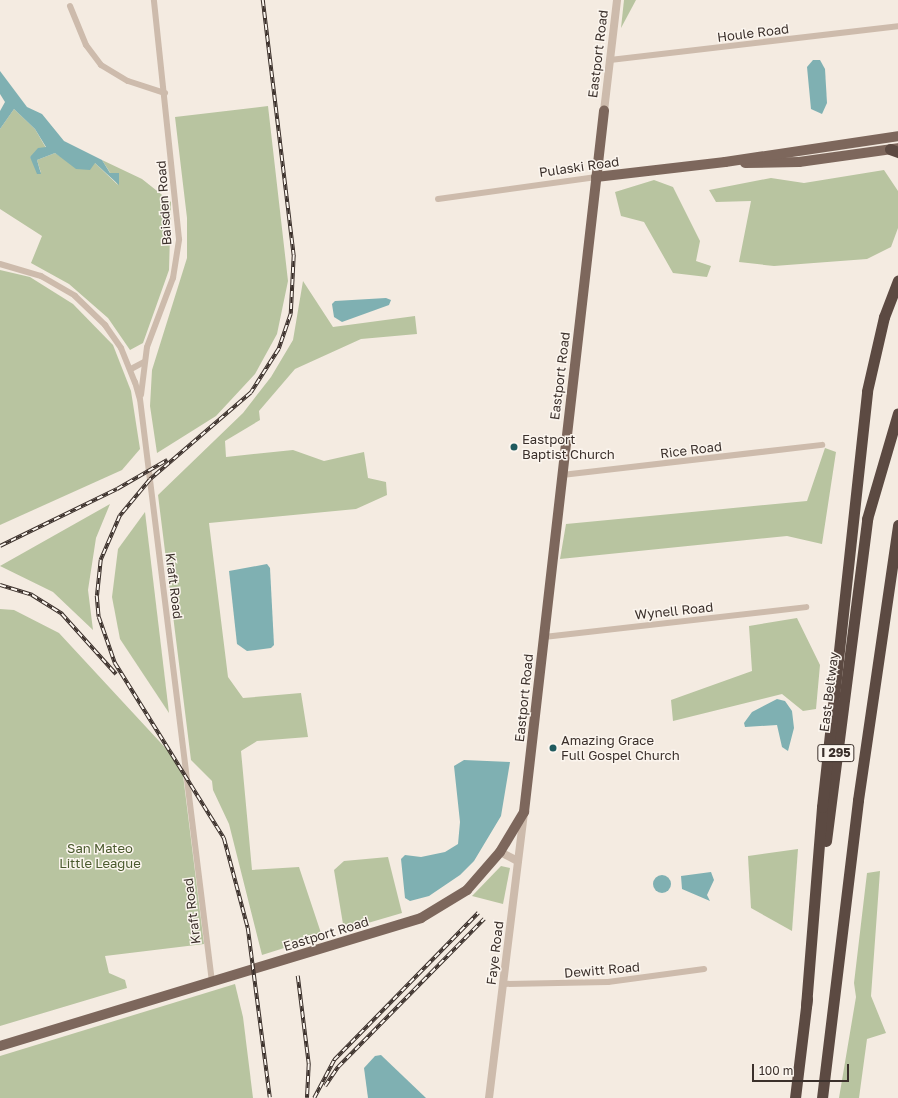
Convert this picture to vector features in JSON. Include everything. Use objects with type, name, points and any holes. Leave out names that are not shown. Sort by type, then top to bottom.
[{"type":"highway","points":[[806,1006],[822,807],[867,391],[884,317],[898,281]]},
{"type":"highway","name":"East Beltway","points":[[795,1098],[855,600],[868,519],[898,413]]},
{"type":"highway","name":"I 295","points":[[822,1098],[888,575],[898,525]]},
{"type":"highway","points":[[888,575],[898,542]]},
{"type":"main road","name":"Eastport Road","points":[[0,1046],[212,982],[436,911],[467,890],[500,852],[524,812],[604,111]]},
{"type":"main road","name":"Pulaski Road","points":[[596,177],[724,162],[898,136]]},
{"type":"main road","name":"Pulaski Road","points":[[724,162],[799,162],[895,150]]},
{"type":"street","name":"Baisden Road","points":[[140,399],[144,362],[178,251],[178,208],[154,0]]},
{"type":"street","name":"Eastport Road","points":[[604,111],[617,0]]},
{"type":"street","points":[[70,6],[86,45],[101,65],[128,81],[165,93]]},
{"type":"street","name":"Houle Road","points":[[610,60],[898,26]]},
{"type":"street","name":"Pulaski Road","points":[[438,199],[596,177]]},
{"type":"street","name":"Kraft Road","points":[[0,264],[41,276],[75,296],[105,325],[131,369],[140,399],[212,982]]},
{"type":"street","points":[[131,369],[144,362]]},
{"type":"street","name":"Rice Road","points":[[562,475],[822,445]]},
{"type":"street","name":"Wynell Road","points":[[544,637],[806,607]]},
{"type":"street","name":"Faye Road","points":[[489,1098],[524,812]]},
{"type":"street","points":[[500,852],[518,861]]},
{"type":"street","name":"Dewitt Road","points":[[503,984],[608,982],[704,969]]},
{"type":"green space","points":[[624,0],[636,0],[621,28]]},
{"type":"green space","points":[[268,106],[288,281],[277,334],[255,374],[216,416],[157,453],[150,406],[152,370],[187,258],[187,218],[175,117]]},
{"type":"green space","points":[[14,109],[35,129],[46,148],[30,157],[41,173],[37,160],[55,153],[72,164],[95,163],[118,185],[102,160],[142,179],[171,202],[169,270],[143,343],[130,350],[108,318],[69,284],[31,263],[42,236],[0,209],[0,129]]},
{"type":"green space","points":[[884,170],[898,191],[898,228],[891,247],[867,259],[774,266],[739,262],[751,201],[716,202],[709,190],[771,178],[804,183]]},
{"type":"green space","points":[[654,180],[673,187],[700,241],[696,261],[711,266],[707,277],[673,273],[644,222],[621,216],[615,192]]},
{"type":"green space","points":[[0,270],[30,277],[73,304],[113,345],[131,391],[140,449],[122,470],[0,525]]},
{"type":"green space","points":[[303,281],[333,327],[415,316],[417,334],[361,339],[295,369],[259,411],[260,420],[225,441],[226,457],[293,450],[324,461],[364,452],[368,478],[386,482],[387,495],[356,509],[209,523],[228,677],[243,698],[301,693],[308,737],[257,741],[241,751],[252,870],[299,867],[322,936],[262,955],[229,824],[213,790],[212,781],[191,760],[158,495],[243,413],[271,377],[293,340]]},
{"type":"green space","points":[[825,448],[836,452],[822,544],[787,536],[560,559],[566,524],[807,501]]},
{"type":"green space","points":[[110,504],[96,538],[88,590],[93,630],[53,592],[0,566]]},
{"type":"green space","points":[[145,512],[169,713],[120,639],[112,597],[118,549]]},
{"type":"green space","name":"San Mateo Little League","points":[[0,609],[14,610],[59,633],[172,755],[183,775],[204,944],[105,956],[109,973],[125,980],[127,988],[0,1026]]},
{"type":"green space","points":[[797,618],[820,665],[816,709],[803,711],[782,694],[673,721],[671,700],[752,671],[749,626]]},
{"type":"green space","points":[[798,849],[792,931],[751,908],[748,856]]},
{"type":"green space","points":[[388,857],[402,913],[344,930],[334,870],[344,861]]},
{"type":"green space","points":[[501,866],[510,868],[503,904],[472,896]]},
{"type":"green space","points":[[880,871],[871,996],[886,1033],[867,1039],[859,1098],[839,1098],[856,997],[854,983],[867,873]]},
{"type":"green space","points":[[235,984],[243,1017],[253,1098],[0,1098],[0,1056]]},
{"type":"water","points":[[813,60],[820,60],[825,69],[827,103],[822,114],[811,109],[807,67]]},
{"type":"water","points":[[0,71],[27,107],[42,114],[64,141],[102,160],[110,173],[119,173],[119,185],[95,163],[90,170],[76,169],[55,153],[37,160],[41,174],[37,174],[30,157],[38,148],[46,147],[35,129],[14,109],[0,129],[0,111],[5,102],[0,94]]},
{"type":"water","points":[[386,298],[391,300],[389,305],[342,322],[334,317],[332,304],[335,301]]},
{"type":"water","points":[[267,564],[270,568],[274,645],[271,648],[247,651],[237,644],[229,571]]},
{"type":"water","points":[[777,699],[785,701],[792,711],[794,728],[788,751],[782,747],[777,725],[745,727],[744,723],[752,712]]},
{"type":"water","points":[[464,760],[510,762],[501,816],[474,861],[460,875],[429,896],[410,901],[405,898],[401,859],[405,855],[421,857],[445,852],[458,844],[460,822],[454,766]]},
{"type":"water","points":[[711,872],[714,880],[707,895],[710,901],[682,889],[681,876]]},
{"type":"water","points":[[658,875],[666,875],[671,880],[669,891],[666,893],[658,893],[653,888],[653,880]]},
{"type":"water","points":[[381,1055],[426,1098],[368,1098],[364,1068],[375,1056]]},
{"type":"railway","points":[[263,0],[294,255],[291,314],[279,349],[251,393],[150,480],[120,516],[101,560],[97,596],[99,617],[115,663],[224,838],[248,928],[270,1098]]},
{"type":"railway","points":[[0,546],[117,489],[167,460]]},
{"type":"railway","points":[[0,585],[32,595],[62,614],[116,674]]},
{"type":"railway","points":[[314,1098],[334,1060],[478,913]]},
{"type":"railway","points":[[325,1086],[338,1067],[484,919]]},
{"type":"railway","points":[[298,976],[309,1064],[307,1098]]},
{"type":"place","name":"Eastport Baptist Church","points":[[514,447]]},
{"type":"place","name":"Amazing Grace Full Gospel Church","points":[[553,748]]}]
